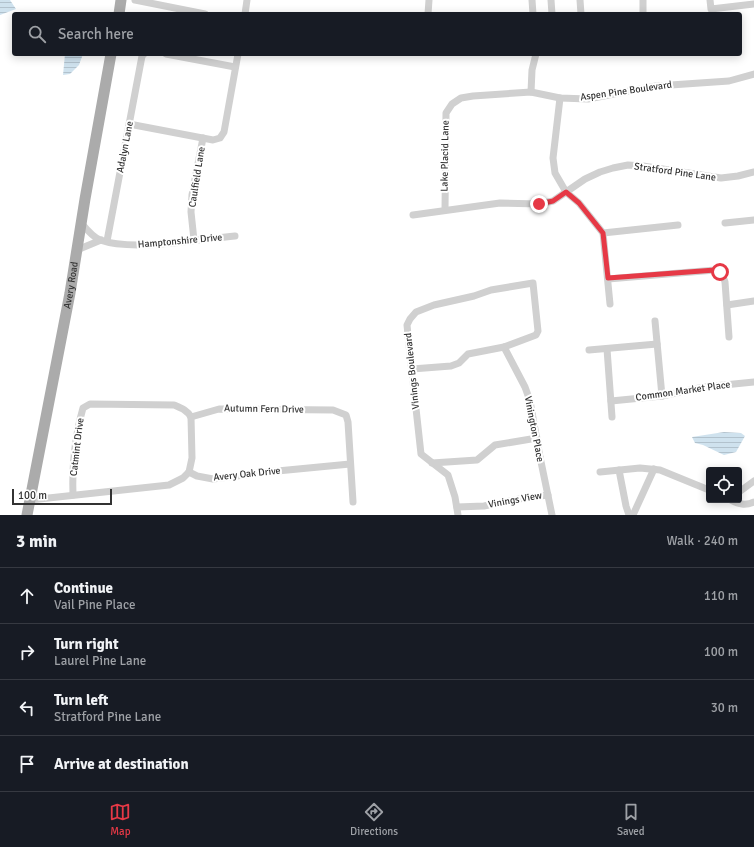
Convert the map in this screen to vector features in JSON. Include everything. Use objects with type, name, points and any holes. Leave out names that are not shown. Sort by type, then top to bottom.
[{"type":"main road","points":[[119,12],[122,0]]},
{"type":"main road","name":"Avery Road","points":[[27,515],[82,224],[111,56]]},
{"type":"street","points":[[135,0],[195,12]]},
{"type":"street","points":[[245,12],[247,0]]},
{"type":"street","points":[[428,12],[429,0]]},
{"type":"street","points":[[532,0],[533,12]]},
{"type":"street","points":[[551,0],[552,12]]},
{"type":"street","points":[[580,0],[581,12]]},
{"type":"street","points":[[643,0],[644,12]]},
{"type":"street","points":[[710,0],[711,9],[754,4]]},
{"type":"street","name":"Adalyn Lane","points":[[104,241],[142,56]]},
{"type":"street","points":[[177,56],[235,67]]},
{"type":"street","points":[[129,124],[217,140],[223,135],[238,56]]},
{"type":"street","points":[[531,92],[532,70],[536,56]]},
{"type":"street","name":"Aspen Pine Boulevard","points":[[452,104],[461,98],[473,96],[531,92],[560,98],[588,99],[656,86],[729,81],[754,74]]},
{"type":"street","points":[[560,98],[553,158],[555,173],[566,192],[579,203],[603,233],[610,304]]},
{"type":"street","name":"Lake Placid Lane","points":[[445,210],[446,113],[452,104]]},
{"type":"street","name":"Caulfield Lane","points":[[194,240],[191,212],[192,200],[203,138]]},
{"type":"street","name":"Stratford Pine Lane","points":[[413,215],[500,204],[539,204],[553,201],[585,179],[600,172],[628,166],[643,166],[720,178],[754,172]]},
{"type":"street","points":[[725,223],[754,220]]},
{"type":"street","name":"Hamptonshire Drive","points":[[82,224],[94,236],[104,241],[131,245],[235,236]]},
{"type":"street","points":[[603,233],[678,225]]},
{"type":"street","points":[[77,250],[104,241]]},
{"type":"street","points":[[608,278],[715,270],[720,272],[725,282],[729,337]]},
{"type":"street","name":"Vinings Boulevard","points":[[458,515],[448,475],[441,468],[421,454],[408,325],[410,319],[416,312],[434,305],[474,296],[491,290],[533,283],[538,333],[504,347]]},
{"type":"street","points":[[727,305],[754,301]]},
{"type":"street","points":[[655,321],[662,396]]},
{"type":"street","points":[[589,350],[657,344]]},
{"type":"street","points":[[412,369],[451,366],[459,363],[468,354],[504,347]]},
{"type":"street","name":"Vinington Place","points":[[504,347],[525,387],[530,401],[552,515]]},
{"type":"street","points":[[607,349],[612,417]]},
{"type":"street","name":"Common Market Place","points":[[611,401],[662,396],[704,387],[754,382]]},
{"type":"street","name":"Catmint Drive","points":[[73,495],[72,473],[76,438],[83,408],[90,404],[174,405],[189,413],[191,417]]},
{"type":"street","name":"Autumn Fern Drive","points":[[191,417],[219,409],[333,410],[346,415],[348,422],[350,464]]},
{"type":"street","points":[[30,500],[169,485],[183,478],[189,472],[192,458],[191,417]]},
{"type":"street","points":[[432,463],[477,460],[495,445],[537,438]]},
{"type":"street","points":[[350,464],[353,502]]},
{"type":"street","name":"Avery Oak Drive","points":[[189,472],[197,476],[213,479],[350,464]]},
{"type":"street","points":[[600,472],[640,468],[654,469],[706,489]]},
{"type":"street","points":[[633,515],[654,469]]},
{"type":"street","points":[[619,470],[629,515]]},
{"type":"street","points":[[742,490],[754,481]]},
{"type":"street","name":"Vinings View","points":[[457,507],[484,506],[548,495]]},
{"type":"street","points":[[736,503],[748,505],[754,502]]},
{"type":"water","points":[[0,0],[10,0],[16,9],[0,15]]},
{"type":"water","points":[[65,56],[82,56],[79,65],[70,74],[63,75]]},
{"type":"water","points":[[724,432],[741,433],[745,436],[736,452],[724,455],[703,445],[695,443],[692,437]]},
{"type":"route","points":[[539,204],[553,201],[566,192],[579,203],[603,233],[608,278],[715,270],[720,272]]}]
